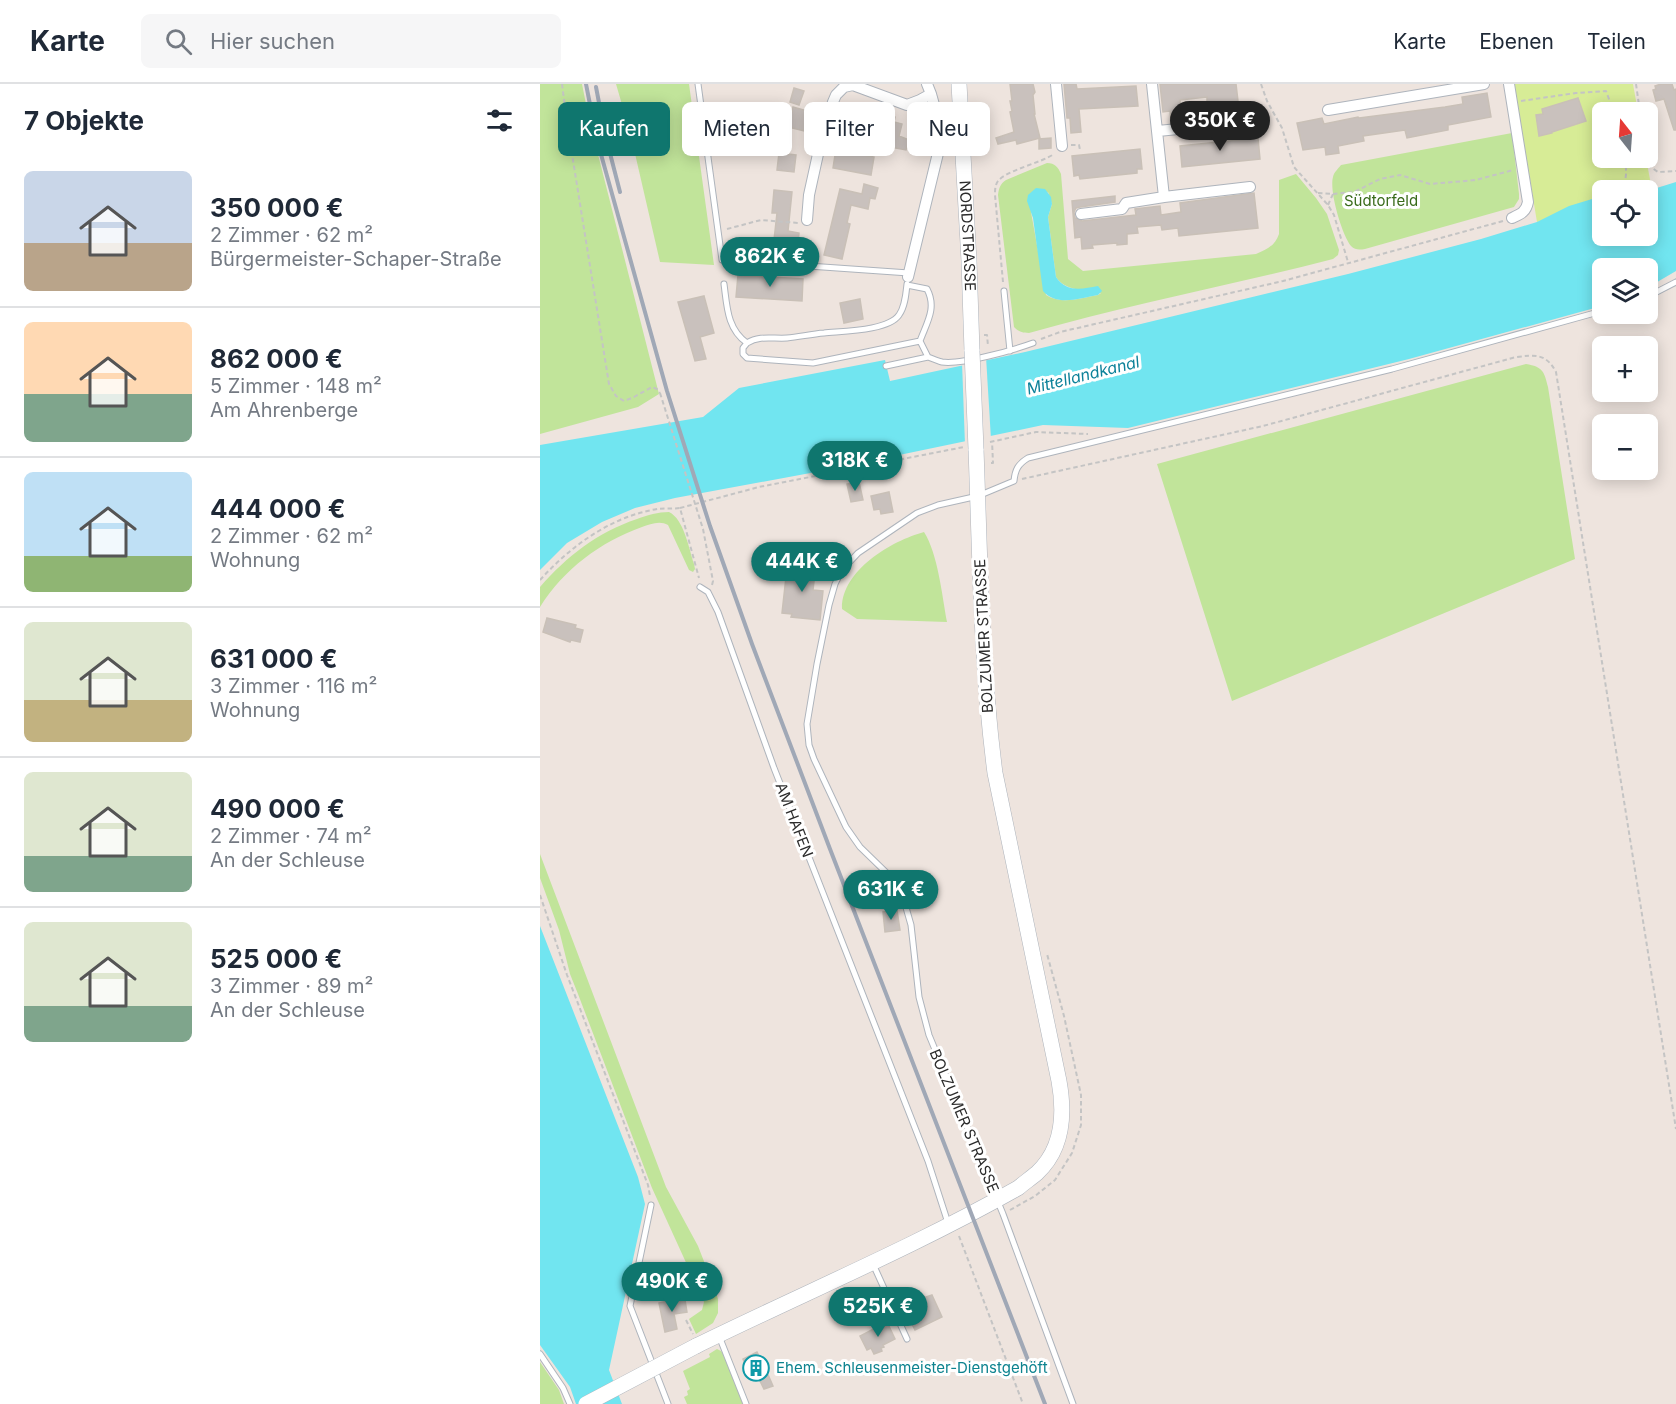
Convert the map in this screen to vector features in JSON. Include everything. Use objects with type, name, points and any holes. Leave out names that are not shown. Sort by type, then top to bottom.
[{"type":"main road","name":"NORDSTRASSE","points":[[959,84],[972,351]]},
{"type":"main road","name":"BOLZUMER STRASSE","points":[[972,351],[985,680],[989,727],[995,773],[1062,1099],[1061,1128],[1049,1158],[1031,1178],[997,1200]]},
{"type":"main road","points":[[586,1404],[695,1342],[719,1334],[873,1263],[997,1200]]},
{"type":"street","points":[[1056,84],[1062,146]]},
{"type":"street","points":[[1152,84],[1164,197]]},
{"type":"street","points":[[1328,110],[1484,84]]},
{"type":"street","points":[[1509,84],[1527,193],[1526,208],[1522,214],[1512,218]]},
{"type":"street","points":[[807,220],[809,195],[820,144],[836,95],[844,87],[853,85],[907,105],[920,100],[929,89]]},
{"type":"street","points":[[908,278],[939,149],[938,119],[929,89]]},
{"type":"street","points":[[1158,130],[1248,122]]},
{"type":"street","points":[[1081,214],[1122,209],[1126,203],[1250,187]]},
{"type":"lane","points":[[698,84],[722,260],[908,278],[927,289],[931,297],[933,305],[920,341],[928,357]]},
{"type":"lane","points":[[908,278],[903,308],[894,320],[886,324],[839,333],[826,332],[784,338],[753,339],[743,348],[743,354],[747,358],[813,363],[920,341]]},
{"type":"lane","points":[[1658,291],[1676,282]]},
{"type":"lane","points":[[724,284],[729,317],[737,336],[747,343]]},
{"type":"lane","points":[[1004,291],[1010,351]]},
{"type":"lane","points":[[978,496],[1014,481],[1015,470],[1028,458],[1392,369],[1592,314]]},
{"type":"lane","points":[[886,366],[928,357],[942,362],[955,362],[1010,351],[1033,342]]},
{"type":"lane","name":"BOLZUMER STRASSE","points":[[978,496],[938,505],[917,513],[858,553],[842,570],[829,605],[807,724],[809,745],[814,759],[846,827],[860,847],[896,882],[903,897],[911,925],[919,997],[928,1035],[997,1200]]},
{"type":"lane","name":"AM HAFEN","points":[[700,587],[705,589],[710,596],[724,628],[766,748],[951,1223]]},
{"type":"lane","points":[[997,1200],[1074,1404]]},
{"type":"lane","points":[[651,1205],[630,1306],[668,1404]]},
{"type":"lane","points":[[873,1263],[907,1339]]},
{"type":"lane","points":[[719,1334],[746,1404]]},
{"type":"lane","points":[[540,1354],[563,1388],[570,1404]]},
{"type":"path","points":[[562,84],[609,384],[616,396],[624,400],[652,387],[660,393],[703,529],[712,581],[710,596]]},
{"type":"path","points":[[1262,84],[1267,101],[1282,129],[1294,167],[1334,215],[1348,262]]},
{"type":"path","points":[[1636,84],[1639,102]]},
{"type":"path","points":[[1512,103],[1576,93],[1606,91],[1610,102]]},
{"type":"path","points":[[1076,145],[1079,145],[1080,150]]},
{"type":"path","points":[[1004,291],[994,195],[996,185],[1007,174],[1053,156],[1062,146]]},
{"type":"path","points":[[1318,193],[1354,192],[1380,179],[1400,175],[1430,184],[1476,180],[1523,167]]},
{"type":"path","points":[[1652,168],[1658,172],[1676,171]]},
{"type":"path","points":[[1328,205],[1333,194]]},
{"type":"path","points":[[1033,342],[1060,332],[1284,281],[1512,218]]},
{"type":"path","points":[[718,232],[761,220],[800,223],[807,220]]},
{"type":"path","points":[[987,335],[988,355]]},
{"type":"path","points":[[1014,481],[1263,426],[1515,357],[1533,355],[1542,357],[1551,363],[1556,372],[1558,384],[1676,1129]]},
{"type":"path","points":[[540,580],[568,551],[601,530],[657,509],[680,508],[759,487],[976,446],[1036,432],[1089,434]]},
{"type":"path","points":[[992,441],[993,463]]},
{"type":"path","points":[[680,508],[698,569],[700,587]]},
{"type":"path","points":[[540,895],[567,975],[648,1185],[651,1205]]},
{"type":"path","points":[[951,1223],[1023,1404]]},
{"type":"path","points":[[686,1320],[695,1342]]},
{"type":"green space","points":[[540,84],[582,84],[586,102],[558,102],[558,156],[598,156],[659,394],[638,407],[540,434]]},
{"type":"green space","points":[[616,84],[689,84],[691,102],[682,102],[682,156],[699,156],[714,265],[660,262],[636,156],[670,156],[670,102],[621,102]]},
{"type":"green space","points":[[1514,84],[1633,84],[1636,102],[1592,102],[1592,168],[1648,168],[1650,180],[1592,180],[1592,207],[1537,222]]},
{"type":"green space","name":"Südtorfeld","points":[[1512,133],[1519,194],[1514,207],[1365,249],[1351,246],[1340,223],[1332,184],[1335,172],[1341,165]]},
{"type":"green space","points":[[1047,163],[1057,167],[1061,174],[1068,259],[1083,271],[1256,254],[1263,251],[1273,245],[1279,234],[1279,180],[1296,174],[1327,214],[1339,250],[1338,255],[1333,259],[1029,333],[1022,332],[1014,327],[998,195],[1000,186],[1006,180]],"holes":[[[1048,192],[1052,204],[1048,217],[1056,277],[1065,285],[1101,293],[1098,295],[1065,300],[1046,295],[1031,212]]]},
{"type":"green space","points":[[1526,364],[1542,371],[1548,387],[1575,559],[1232,701],[1157,464]]},
{"type":"green space","points":[[669,512],[679,521],[685,535],[694,564],[693,572],[689,570],[668,525],[652,524],[612,540],[584,558],[560,581],[540,607],[540,587],[584,546],[623,524],[649,515]]},
{"type":"green space","points":[[924,532],[936,563],[947,622],[857,619],[842,609],[844,595],[859,570],[883,550]]},
{"type":"green space","points":[[540,854],[666,1187],[698,1246],[718,1299],[718,1313],[713,1323],[696,1334],[689,1319],[702,1310],[704,1302],[652,1188],[570,974],[559,930],[540,878]]},
{"type":"green space","points":[[717,1349],[723,1354],[743,1404],[687,1404],[684,1397],[688,1395],[687,1391],[690,1389],[683,1371],[710,1357],[709,1354]]},
{"type":"green space","points":[[540,1362],[559,1390],[564,1404],[540,1404]]},
{"type":"water","name":"Mittellandkanal","points":[[1676,182],[1676,271],[1658,282],[1658,258],[1592,258],[1592,309],[1409,359],[1128,428],[1043,425],[832,469],[675,498],[635,508],[602,522],[567,543],[540,570],[540,445],[703,417],[739,388],[885,360],[890,381],[1025,352],[1348,274],[1481,239],[1537,222],[1569,206],[1592,199],[1592,246],[1658,246],[1658,188]]},
{"type":"water","points":[[1036,188],[1045,189],[1051,197],[1052,204],[1048,217],[1056,277],[1070,288],[1098,286],[1102,291],[1098,295],[1062,300],[1055,299],[1043,291],[1033,218],[1027,201],[1028,195]]},
{"type":"water","points":[[540,926],[638,1177],[645,1204],[609,1370],[622,1404],[576,1404],[570,1387],[540,1345]]},
{"type":"pier","points":[[986,357],[991,439],[965,445],[962,362]]},
{"type":"building","points":[[1010,84],[1033,84],[1034,114],[1040,138],[1017,144],[1016,140],[998,144],[996,138],[1014,132],[1010,112],[1012,111],[1010,101],[1012,101]]},
{"type":"building","points":[[1064,84],[1076,84],[1077,89],[1136,86],[1138,106],[1079,109],[1081,132],[1071,133],[1070,118],[1067,118]]},
{"type":"building","points":[[1160,84],[1236,84],[1238,101],[1207,105],[1207,97],[1180,100],[1181,118],[1171,119],[1170,111],[1163,112]]},
{"type":"building","points":[[1672,84],[1674,90],[1676,89],[1676,130],[1674,130],[1664,99],[1656,101],[1653,90],[1656,89],[1655,86]]},
{"type":"building","points":[[794,88],[804,91],[799,105],[790,102]]},
{"type":"building","points":[[1487,93],[1491,117],[1448,125],[1448,130],[1407,138],[1405,130],[1363,136],[1364,141],[1338,146],[1339,153],[1326,155],[1325,147],[1303,150],[1297,123],[1322,118],[1324,124],[1358,117],[1445,107],[1463,104],[1462,97]]},
{"type":"building","points":[[1578,98],[1586,121],[1539,136],[1536,115],[1543,114],[1542,109]]},
{"type":"building","points":[[793,107],[804,110],[804,131],[792,128]]},
{"type":"building","points":[[895,122],[902,124],[899,136],[907,139],[906,150],[895,148]]},
{"type":"building","points":[[1051,138],[1051,148],[1039,149],[1039,139]]},
{"type":"building","points":[[1258,138],[1260,159],[1182,167],[1180,146]]},
{"type":"building","points":[[1140,149],[1142,169],[1137,169],[1137,173],[1080,179],[1079,175],[1074,176],[1072,156]]},
{"type":"building","points":[[796,155],[794,172],[777,170],[779,156]]},
{"type":"building","points":[[835,156],[874,157],[871,175],[833,168]]},
{"type":"building","points":[[864,184],[878,188],[875,199],[870,198],[868,209],[851,205],[847,223],[850,224],[842,259],[824,255],[840,189],[862,194]]},
{"type":"building","points":[[774,190],[792,192],[788,231],[799,233],[797,252],[773,249],[777,213],[772,213]]},
{"type":"building","points":[[1254,193],[1258,228],[1179,236],[1178,228],[1162,230],[1161,225],[1137,227],[1138,233],[1127,234],[1127,244],[1092,245],[1093,248],[1082,249],[1081,237],[1075,238],[1072,201],[1115,196],[1115,202],[1076,208],[1075,218],[1082,221],[1136,215],[1135,209],[1160,206],[1161,215],[1181,212],[1180,203]]},
{"type":"building","points":[[738,275],[803,279],[802,301],[736,297]]},
{"type":"building","points":[[704,296],[714,333],[700,337],[706,359],[695,361],[678,302]]},
{"type":"building","points":[[860,299],[863,319],[844,323],[840,303]]},
{"type":"building","points":[[859,482],[863,500],[851,502],[847,484]]},
{"type":"building","points":[[889,492],[893,512],[881,514],[880,509],[874,510],[871,496]]},
{"type":"building","points":[[795,561],[816,564],[813,590],[823,591],[820,620],[791,617],[792,614],[782,613],[787,568],[794,568]]},
{"type":"building","points":[[547,618],[576,625],[575,628],[583,630],[580,642],[571,640],[570,642],[543,632]]},
{"type":"building","points":[[897,910],[900,930],[885,932],[883,912]]},
{"type":"building","points":[[932,1295],[942,1317],[915,1330],[907,1314],[926,1305],[923,1298]]},
{"type":"building","points":[[672,1300],[672,1302],[685,1300],[687,1312],[674,1314],[677,1329],[665,1332],[659,1303]]},
{"type":"building","points":[[887,1322],[895,1339],[883,1345],[882,1351],[874,1354],[871,1348],[867,1350],[860,1336]]},
{"type":"building","name":"Ehem. Schleusenmeister-Dienstgehöft","points":[[757,1352],[773,1386],[764,1389],[757,1375],[752,1377],[743,1359]]},
{"type":"railway","points":[[586,84],[597,140],[667,391],[710,526],[830,849],[1045,1404]]},
{"type":"railway","points":[[596,87],[620,192]]},
{"type":"place","name":"Ehem. Schleusenmeister-Dienstgehöft","points":[[756,1368]]}]
